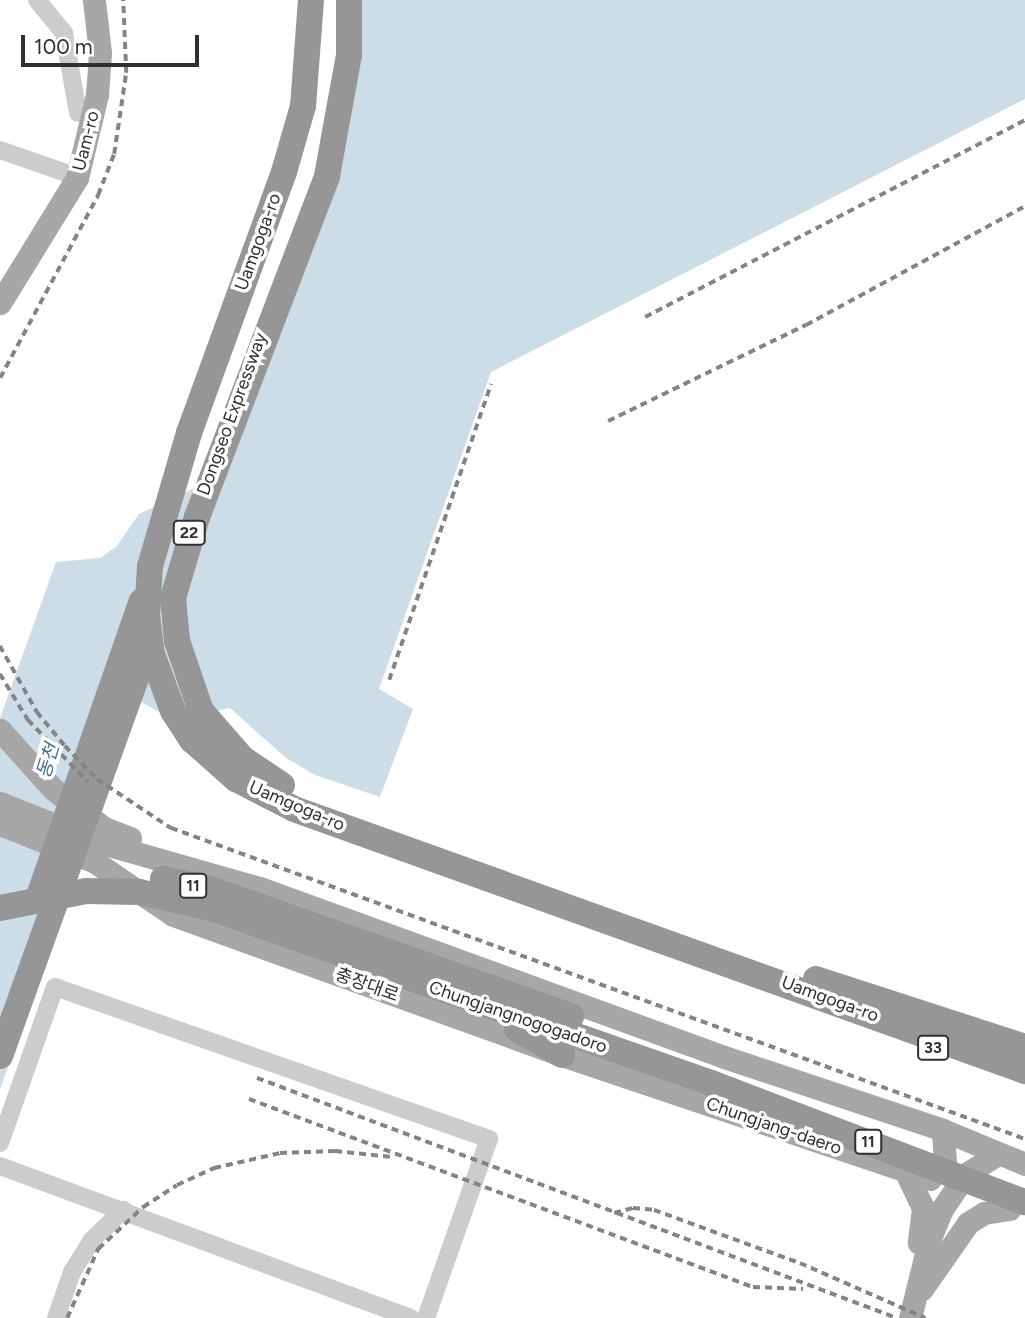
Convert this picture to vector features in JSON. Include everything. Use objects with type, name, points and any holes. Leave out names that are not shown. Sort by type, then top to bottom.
[{"type":"highway","name":"Uamgoga-ro","points":[[311,0],[310,59],[295,132],[189,433],[150,566],[147,615],[152,654],[173,711],[192,740],[236,779],[282,803],[1025,1061]]},
{"type":"highway","name":"Dongseo Expressway","points":[[0,1006],[172,515],[295,187],[316,98],[321,0]]},
{"type":"highway","name":"Dongseo Expressway","points":[[0,1056],[315,178],[329,103],[337,0]]},
{"type":"highway","name":"Uamgoga-ro","points":[[349,0],[349,55],[327,176],[197,517],[173,598],[177,641],[201,711],[243,759],[291,790],[1025,1071]]},
{"type":"highway","name":"Chungjangnogogadoro","points":[[0,887],[83,875],[136,874],[210,889],[375,956],[468,1000],[714,1076],[1025,1185]]},
{"type":"highway","name":"Chungjangnogogadoro","points":[[0,908],[86,891],[139,892],[211,908],[375,956],[430,965],[714,1076],[1020,1208]]},
{"type":"highway","points":[[430,965],[578,1004]]},
{"type":"highway","points":[[775,974],[850,988],[1025,1047]]},
{"type":"highway","name":"33","points":[[775,974],[841,1014],[1025,1082]]},
{"type":"highway","points":[[468,1000],[562,1055]]},
{"type":"main road","name":"Uam-ro","points":[[0,277],[63,173],[85,78],[80,0]]},
{"type":"main road","name":"Uam-ro","points":[[0,303],[77,178],[97,95],[100,53],[94,0]]},
{"type":"main road","points":[[0,730],[99,844]]},
{"type":"main road","points":[[0,803],[99,844],[260,888],[578,1004],[943,1130],[1025,1164]]},
{"type":"main road","points":[[0,824],[37,838]]},
{"type":"main road","points":[[0,842],[37,838],[99,844]]},
{"type":"main road","name":"충장대로","points":[[99,844],[173,915],[562,1055]]},
{"type":"main road","name":"Chungjang-daero","points":[[562,1055],[1020,1208]]},
{"type":"main road","points":[[930,1179],[945,1161],[943,1130]]},
{"type":"main road","points":[[921,1266],[942,1209],[956,1188],[980,1163],[998,1154]]},
{"type":"main road","points":[[905,1170],[923,1208],[918,1294],[910,1318]]},
{"type":"main road","points":[[918,1294],[968,1223],[984,1213],[1020,1208]]},
{"type":"street","points":[[37,0],[64,33],[78,113]]},
{"type":"street","points":[[0,150],[63,173]]},
{"type":"street","points":[[0,1143],[55,987],[489,1139],[426,1318]]},
{"type":"street","points":[[0,1166],[411,1318]]},
{"type":"street","points":[[56,1318],[72,1272],[91,1241],[123,1210]]},
{"type":"water","name":"동천","points":[[361,0],[1025,0],[1025,99],[491,372],[379,689],[413,709],[380,797],[315,775],[286,758],[230,708],[195,715],[161,713],[141,702],[0,1089],[0,718],[56,562],[100,558],[116,547],[139,514],[220,476],[303,249]]},
{"type":"railway","points":[[0,378],[98,195],[114,154],[126,73],[123,0]]},
{"type":"railway","points":[[645,317],[1025,120]]},
{"type":"railway","points":[[608,421],[806,325],[1025,206]]},
{"type":"railway","points":[[389,680],[491,384]]},
{"type":"railway","points":[[0,646],[37,712],[65,746],[97,779],[171,828],[1025,1139]]},
{"type":"railway","points":[[0,674],[28,720],[88,782]]},
{"type":"railway","points":[[257,1078],[897,1318]]},
{"type":"railway","points":[[249,1099],[753,1287],[803,1289]]},
{"type":"railway","points":[[67,1318],[98,1249],[143,1207],[177,1185],[214,1168],[280,1153],[335,1151],[392,1157]]},
{"type":"railway","points":[[614,1213],[633,1208],[654,1210],[800,1263],[925,1318]]}]
